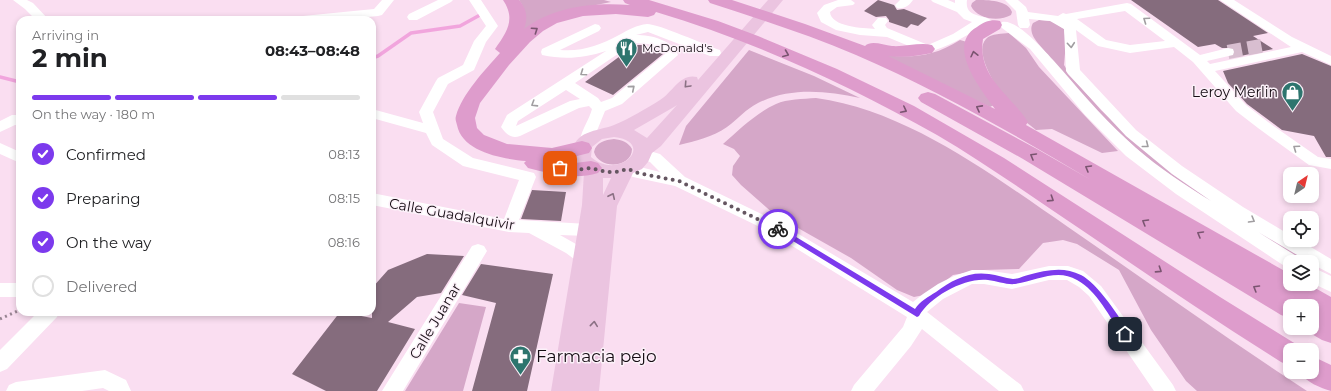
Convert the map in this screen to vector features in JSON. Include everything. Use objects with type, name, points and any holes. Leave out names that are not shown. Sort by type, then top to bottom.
[{"type":"highway","points":[[511,0],[517,10],[518,21],[516,30],[507,45],[458,106],[452,121],[453,129],[465,144],[487,155],[575,170],[592,168]]},
{"type":"highway","points":[[631,0],[712,24],[730,47]]},
{"type":"highway","points":[[686,0],[803,41],[848,60],[920,94],[1030,154],[1283,304]]},
{"type":"highway","points":[[716,0],[796,26],[880,59],[980,108],[1331,309]]},
{"type":"highway","points":[[584,144],[566,153],[552,155],[495,148],[483,144],[473,138],[468,131],[464,117],[471,102],[519,44],[531,32],[562,16],[588,10],[611,8],[658,14],[707,30],[730,47],[851,82],[945,132],[1045,195],[1234,320],[1283,350]]},
{"type":"highway","points":[[994,24],[982,31],[974,39],[973,52],[979,70],[1003,107],[1022,126],[1050,147]]},
{"type":"highway","points":[[796,26],[822,32],[892,53],[912,53],[926,49]]},
{"type":"highway","points":[[1319,325],[1331,332]]},
{"type":"highway","points":[[1319,372],[1331,379]]},
{"type":"main road","points":[[643,152],[641,143],[635,137],[627,133],[615,131],[601,133],[584,144],[582,159],[592,168],[607,172],[626,169],[639,162],[643,152],[654,142],[767,3]]},
{"type":"main road","points":[[615,131],[668,103],[730,47]]},
{"type":"main road","points":[[564,391],[592,205],[592,168]]},
{"type":"main road","points":[[586,391],[607,206],[626,169]]},
{"type":"street","points":[[19,0],[29,6],[39,16]]},
{"type":"street","points":[[340,16],[378,12],[388,0]]},
{"type":"street","points":[[413,17],[447,0]]},
{"type":"street","points":[[475,0],[492,26],[480,41],[469,67],[443,80],[426,112],[437,142],[468,162],[528,177],[509,226]]},
{"type":"street","points":[[937,0],[962,5],[1034,46]]},
{"type":"street","points":[[1226,0],[1288,40],[1331,61]]},
{"type":"street","points":[[849,3],[840,3],[828,7],[824,13],[825,19],[830,23],[847,29],[884,27],[926,49],[939,45],[961,34],[975,24],[1015,22],[1017,7]]},
{"type":"street","points":[[1065,18],[1123,4],[1178,43],[1202,64],[1242,108],[1258,121],[1314,161],[1331,164]]},
{"type":"street","points":[[954,37],[962,5]]},
{"type":"street","points":[[1017,7],[1041,10],[1065,18],[1102,43],[1130,49],[1178,43]]},
{"type":"street","points":[[1017,7],[1034,46],[1090,112],[1131,152],[1182,190],[1283,256]]},
{"type":"street","points":[[1017,7],[1050,18],[1067,25],[1070,28],[1074,71],[1131,133],[1177,170],[1237,210],[1331,267]]},
{"type":"street","points":[[595,28],[546,52],[556,55],[575,55],[593,51],[643,28],[650,28],[730,47]]},
{"type":"street","points":[[638,38],[657,42],[670,49],[672,55],[616,101],[596,108],[575,104],[515,133],[508,128],[512,118],[567,84],[630,40],[638,38]]},
{"type":"street","points":[[1266,45],[1288,40]]},
{"type":"street","points":[[1202,64],[1302,48]]},
{"type":"street","points":[[1202,64],[1228,52]]},
{"type":"street","points":[[567,84],[596,108],[615,131]]},
{"type":"street","points":[[584,144],[596,108]]},
{"type":"street","points":[[376,114],[432,130]]},
{"type":"street","points":[[0,127],[12,120],[16,120]]},
{"type":"street","points":[[0,148],[16,156]]},
{"type":"street","points":[[643,152],[655,158],[679,181]]},
{"type":"street","points":[[626,169],[638,173],[679,181],[774,227],[917,314],[1014,391]]},
{"type":"street","name":"Calle Guadalquivir","points":[[376,200],[509,226],[588,230]]},
{"type":"street","name":"Calle Guadalquivir","points":[[533,227],[547,237],[575,250],[584,257]]},
{"type":"street","name":"Calle Juanar","points":[[392,391],[478,251]]},
{"type":"street","points":[[861,391],[912,331],[921,305],[950,286],[973,277],[988,277],[1014,282],[1050,272],[1068,272],[1088,283],[1096,291],[1166,391]]},
{"type":"street","points":[[1319,278],[1331,285]]},
{"type":"street","points":[[0,290],[16,290]]},
{"type":"street","points":[[0,363],[46,316]]},
{"type":"street","points":[[16,391],[105,379],[119,386],[121,391]]},
{"type":"path","points":[[0,319],[16,312]]},
{"type":"shaded area","points":[[519,0],[604,0],[611,2],[596,5],[522,31],[524,11]]},
{"type":"shaded area","points":[[976,0],[1002,3],[1010,8],[1012,12],[1011,15],[995,19],[978,14],[971,6]]},
{"type":"shaded area","points":[[1039,20],[1052,21],[1064,29],[1066,42],[1064,65],[1071,76],[1101,110],[1122,130],[1283,242],[1283,247],[1290,247],[1301,255],[1290,255],[1160,168],[1126,140],[1080,93],[1051,59],[1032,33],[1031,28],[1033,23]]},
{"type":"shaded area","points":[[1009,33],[1026,48],[1039,67],[1118,151],[1102,153],[1052,129],[1036,130],[1017,114],[998,89],[986,67],[983,56],[983,46],[988,37]]},
{"type":"shaded area","points":[[960,40],[967,42],[994,105],[990,107],[882,55],[922,55],[941,50]]},
{"type":"shaded area","points":[[749,50],[814,76],[860,98],[821,92],[783,94],[754,105],[727,127],[716,133],[679,145],[686,126]]},
{"type":"shaded area","points":[[816,98],[850,105],[884,116],[917,131],[948,148],[1010,187],[1283,375],[1283,379],[1289,379],[1307,391],[1197,391],[1186,381],[1151,330],[1119,270],[1077,244],[1063,240],[1043,243],[1019,269],[983,270],[953,275],[929,294],[914,297],[897,290],[851,258],[775,215],[732,175],[733,166],[740,156],[734,149],[723,144],[755,117],[780,102]]},
{"type":"shaded area","points":[[614,139],[627,143],[632,149],[631,155],[627,160],[621,163],[608,164],[602,162],[597,158],[594,152],[595,149],[601,142]]},
{"type":"shaded area","points":[[459,303],[486,307],[463,391],[405,391]]},
{"type":"building","points":[[878,0],[894,5],[897,10],[904,9],[927,18],[918,26],[911,24],[907,28],[889,22],[886,16],[876,17],[864,11]]},
{"type":"building","points":[[1131,0],[1218,0],[1268,33],[1253,36],[1273,49],[1236,57],[1234,56],[1235,52],[1233,48],[1222,48],[1215,44],[1198,47]]},
{"type":"building","name":"McDonald's","points":[[635,45],[642,45],[663,54],[613,95],[585,82]]},
{"type":"building","name":"Leroy Merlin","points":[[1302,54],[1331,66],[1331,157],[1326,157],[1314,136],[1282,130],[1247,104],[1228,83],[1223,71]]},
{"type":"building","points":[[532,190],[566,192],[561,221],[521,219]]},
{"type":"building","points":[[427,254],[464,256],[441,293],[417,297],[388,322],[415,329],[377,391],[326,391],[292,374],[337,316],[361,316],[372,318],[372,316],[376,316],[376,284],[388,270]]},
{"type":"building","points":[[481,264],[553,274],[527,391],[472,391],[496,303],[462,295]]},
{"type":"waterway","points":[[376,57],[411,33],[460,26],[480,15]]},
{"type":"waterway","points":[[0,77],[16,81]]},
{"type":"tunnel","points":[[1228,52],[1266,45]]},
{"type":"way so far","points":[[560,168],[575,170],[591,168],[607,172],[616,172],[628,169],[638,173],[679,181],[778,229]]},
{"type":"place","name":"McDonald's","points":[[626,68]]},
{"type":"place","name":"Leroy Merlin","points":[[1293,112]]},
{"type":"place","name":"Farmacia pejo","points":[[520,376]]},
{"type":"route","points":[[778,229],[841,266],[917,314],[921,305],[958,281],[973,277],[988,277],[1014,282],[1050,272],[1068,272],[1088,283],[1096,291],[1125,334]]}]
